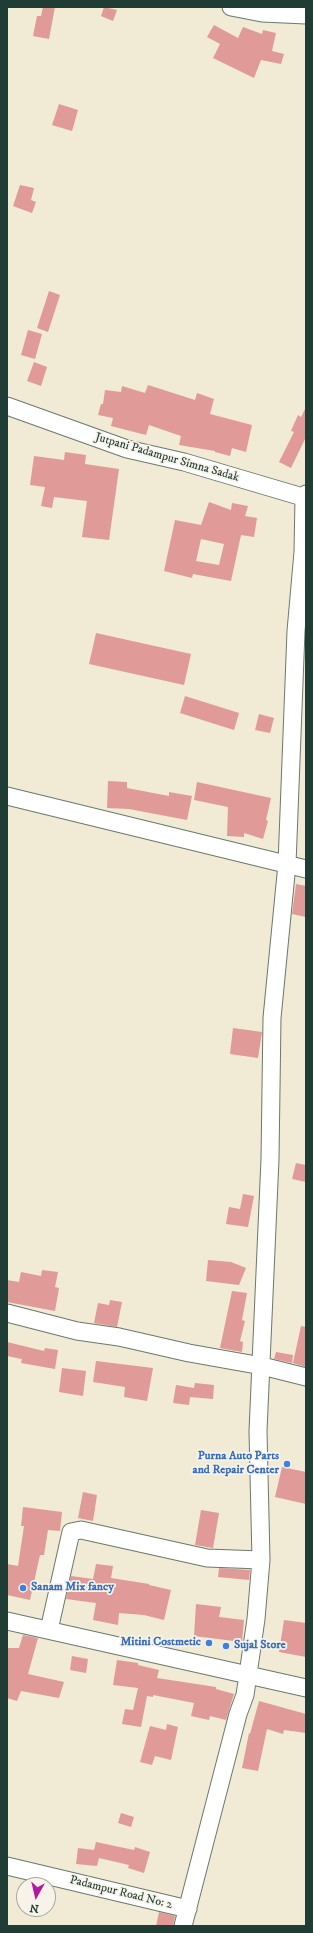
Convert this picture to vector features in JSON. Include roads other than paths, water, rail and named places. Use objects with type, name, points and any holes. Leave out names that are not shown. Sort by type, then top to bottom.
[{"type":"street","points":[[231,7],[262,13],[306,16]]},
{"type":"street","name":"Jutpani Padampur Simna Sadak","points":[[7,406],[127,448],[184,462],[305,497]]},
{"type":"street","points":[[183,1926],[238,1714],[245,1695],[256,1619],[261,1560],[258,1431],[270,1159],[272,1018],[287,864],[296,631],[303,552],[305,497]]},
{"type":"street","points":[[7,796],[306,869]]},
{"type":"street","points":[[7,1313],[77,1331],[119,1337],[189,1353],[262,1366],[306,1377]]},
{"type":"street","points":[[49,1630],[71,1532],[81,1530],[208,1558],[261,1560]]},
{"type":"street","points":[[7,1621],[306,1688]]},
{"type":"street","name":"Padampur Road No: 2","points":[[7,1866],[188,1909]]},
{"type":"place","name":"Purna Auto Parts and Repair Center","points":[[287,1464]]},
{"type":"place","name":"Sanam Mix fancy","points":[[23,1588]]},
{"type":"place","name":"Mitini Costmetic","points":[[209,1643]]},
{"type":"place","name":"Sujal Store","points":[[226,1646]]}]
